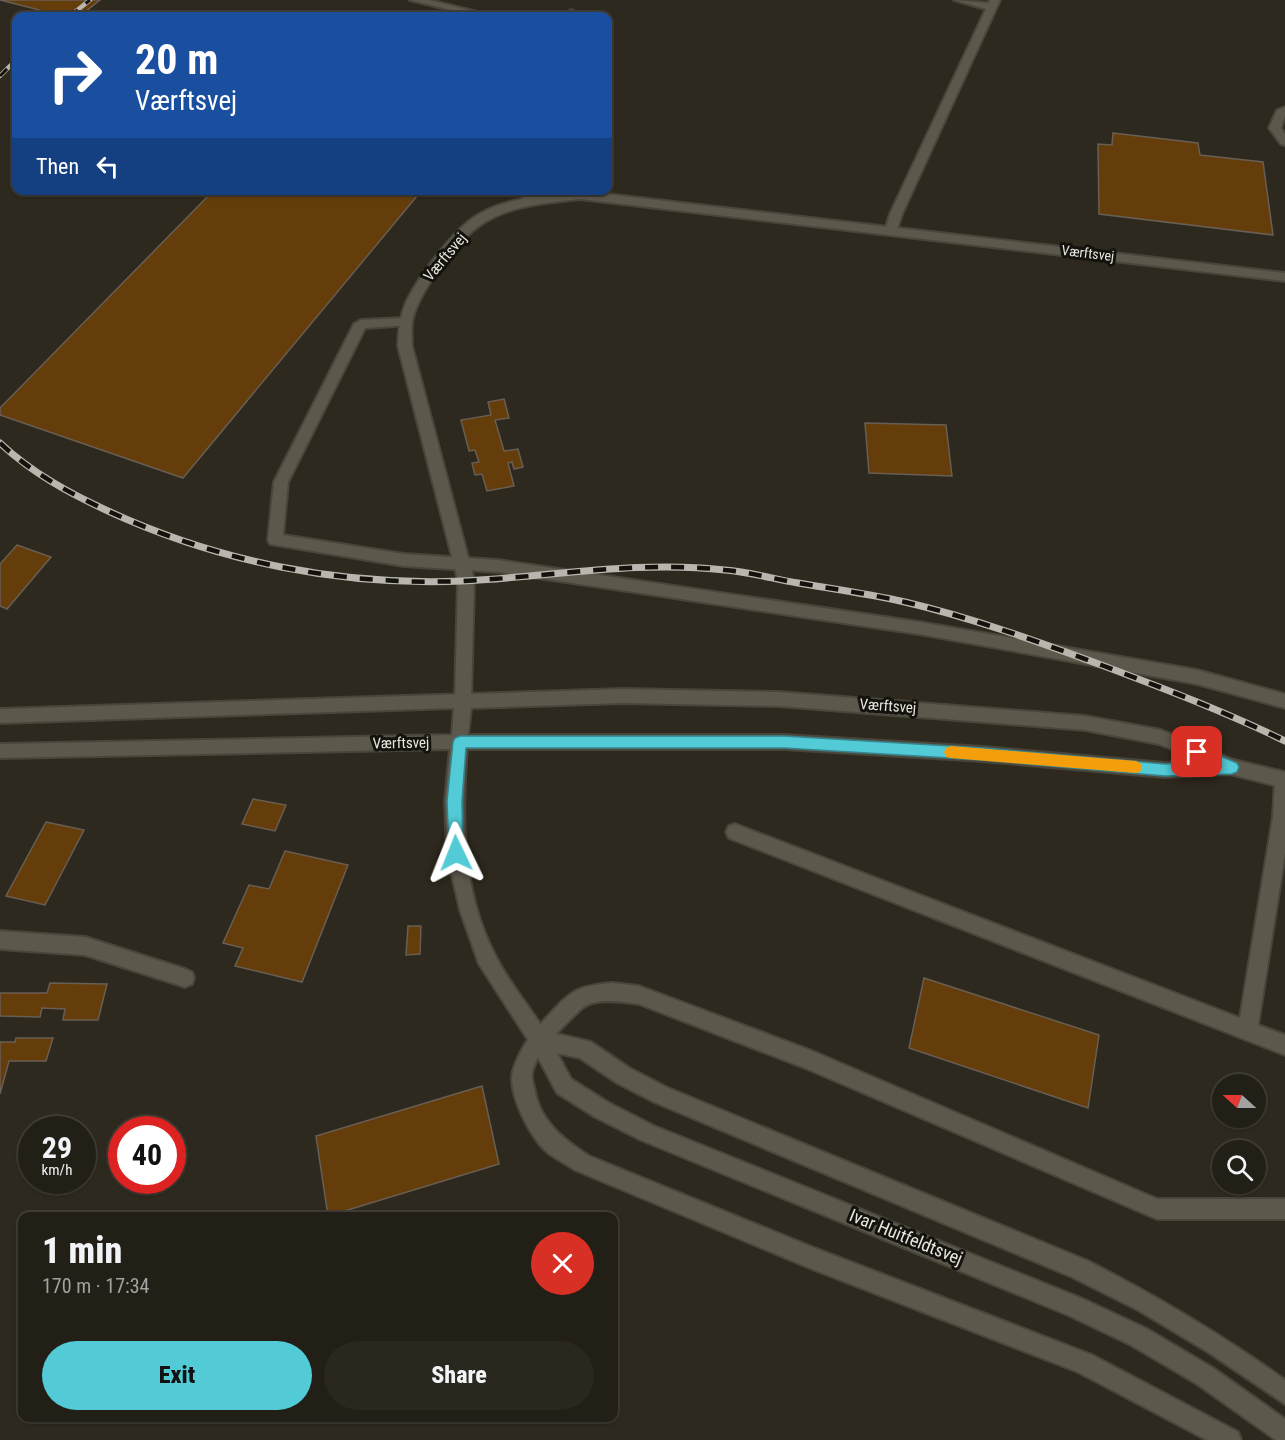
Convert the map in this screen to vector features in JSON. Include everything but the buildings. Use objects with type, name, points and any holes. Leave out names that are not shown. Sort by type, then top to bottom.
[{"type":"street","points":[[415,0],[470,12]]},
{"type":"street","points":[[891,230],[896,214],[993,3],[959,0]]},
{"type":"street","points":[[1285,110],[1281,112],[1275,128],[1285,142]]},
{"type":"street","name":"Værftsvej","points":[[463,700],[466,580],[405,346],[405,322],[415,295],[434,268],[474,223],[528,196],[580,195],[1285,277]]},
{"type":"street","points":[[405,322],[361,324],[281,482],[275,540],[404,560],[507,567],[919,628],[1197,676],[1285,701]]},
{"type":"street","name":"Værftsvej","points":[[0,716],[623,696],[779,699],[1085,723],[1161,737],[1232,767],[1285,780]]},
{"type":"street","name":"Ivar Huitfeldtsvej","points":[[463,700],[454,801],[456,853],[469,910],[486,958],[539,1040],[564,1086],[602,1110],[696,1153],[1001,1275],[1139,1337],[1205,1376],[1285,1433]]},
{"type":"street","name":"Værftsvej","points":[[0,750],[460,742],[784,742],[983,754],[1165,770],[1232,767]]},
{"type":"street","points":[[1248,1030],[1282,818],[1285,780]]},
{"type":"street","points":[[735,832],[1285,1045]]},
{"type":"street","points":[[0,940],[85,946],[185,978]]},
{"type":"street","points":[[1230,1440],[1084,1363],[812,1258],[582,1163],[554,1144],[538,1126],[526,1100],[522,1073],[539,1040],[575,1001],[586,994],[613,992],[639,995],[812,1061],[1157,1209],[1285,1209]]},
{"type":"street","points":[[539,1040],[584,1049],[624,1076],[661,1095],[1080,1269],[1146,1302],[1216,1344],[1285,1393]]},
{"type":"railway","points":[[75,12],[90,0]]},
{"type":"railway","points":[[0,76],[12,64]]},
{"type":"railway","points":[[0,443],[38,473],[93,504],[150,529],[237,557],[326,574],[416,582],[495,579],[626,568],[692,567],[744,572],[892,599],[981,623],[1150,683],[1285,741]]},
{"type":"slow traffic","points":[[951,752],[1136,767]]},
{"type":"route","points":[[456,853],[454,801],[460,742],[784,742],[983,754],[1165,770],[1232,767],[1197,752]]}]
